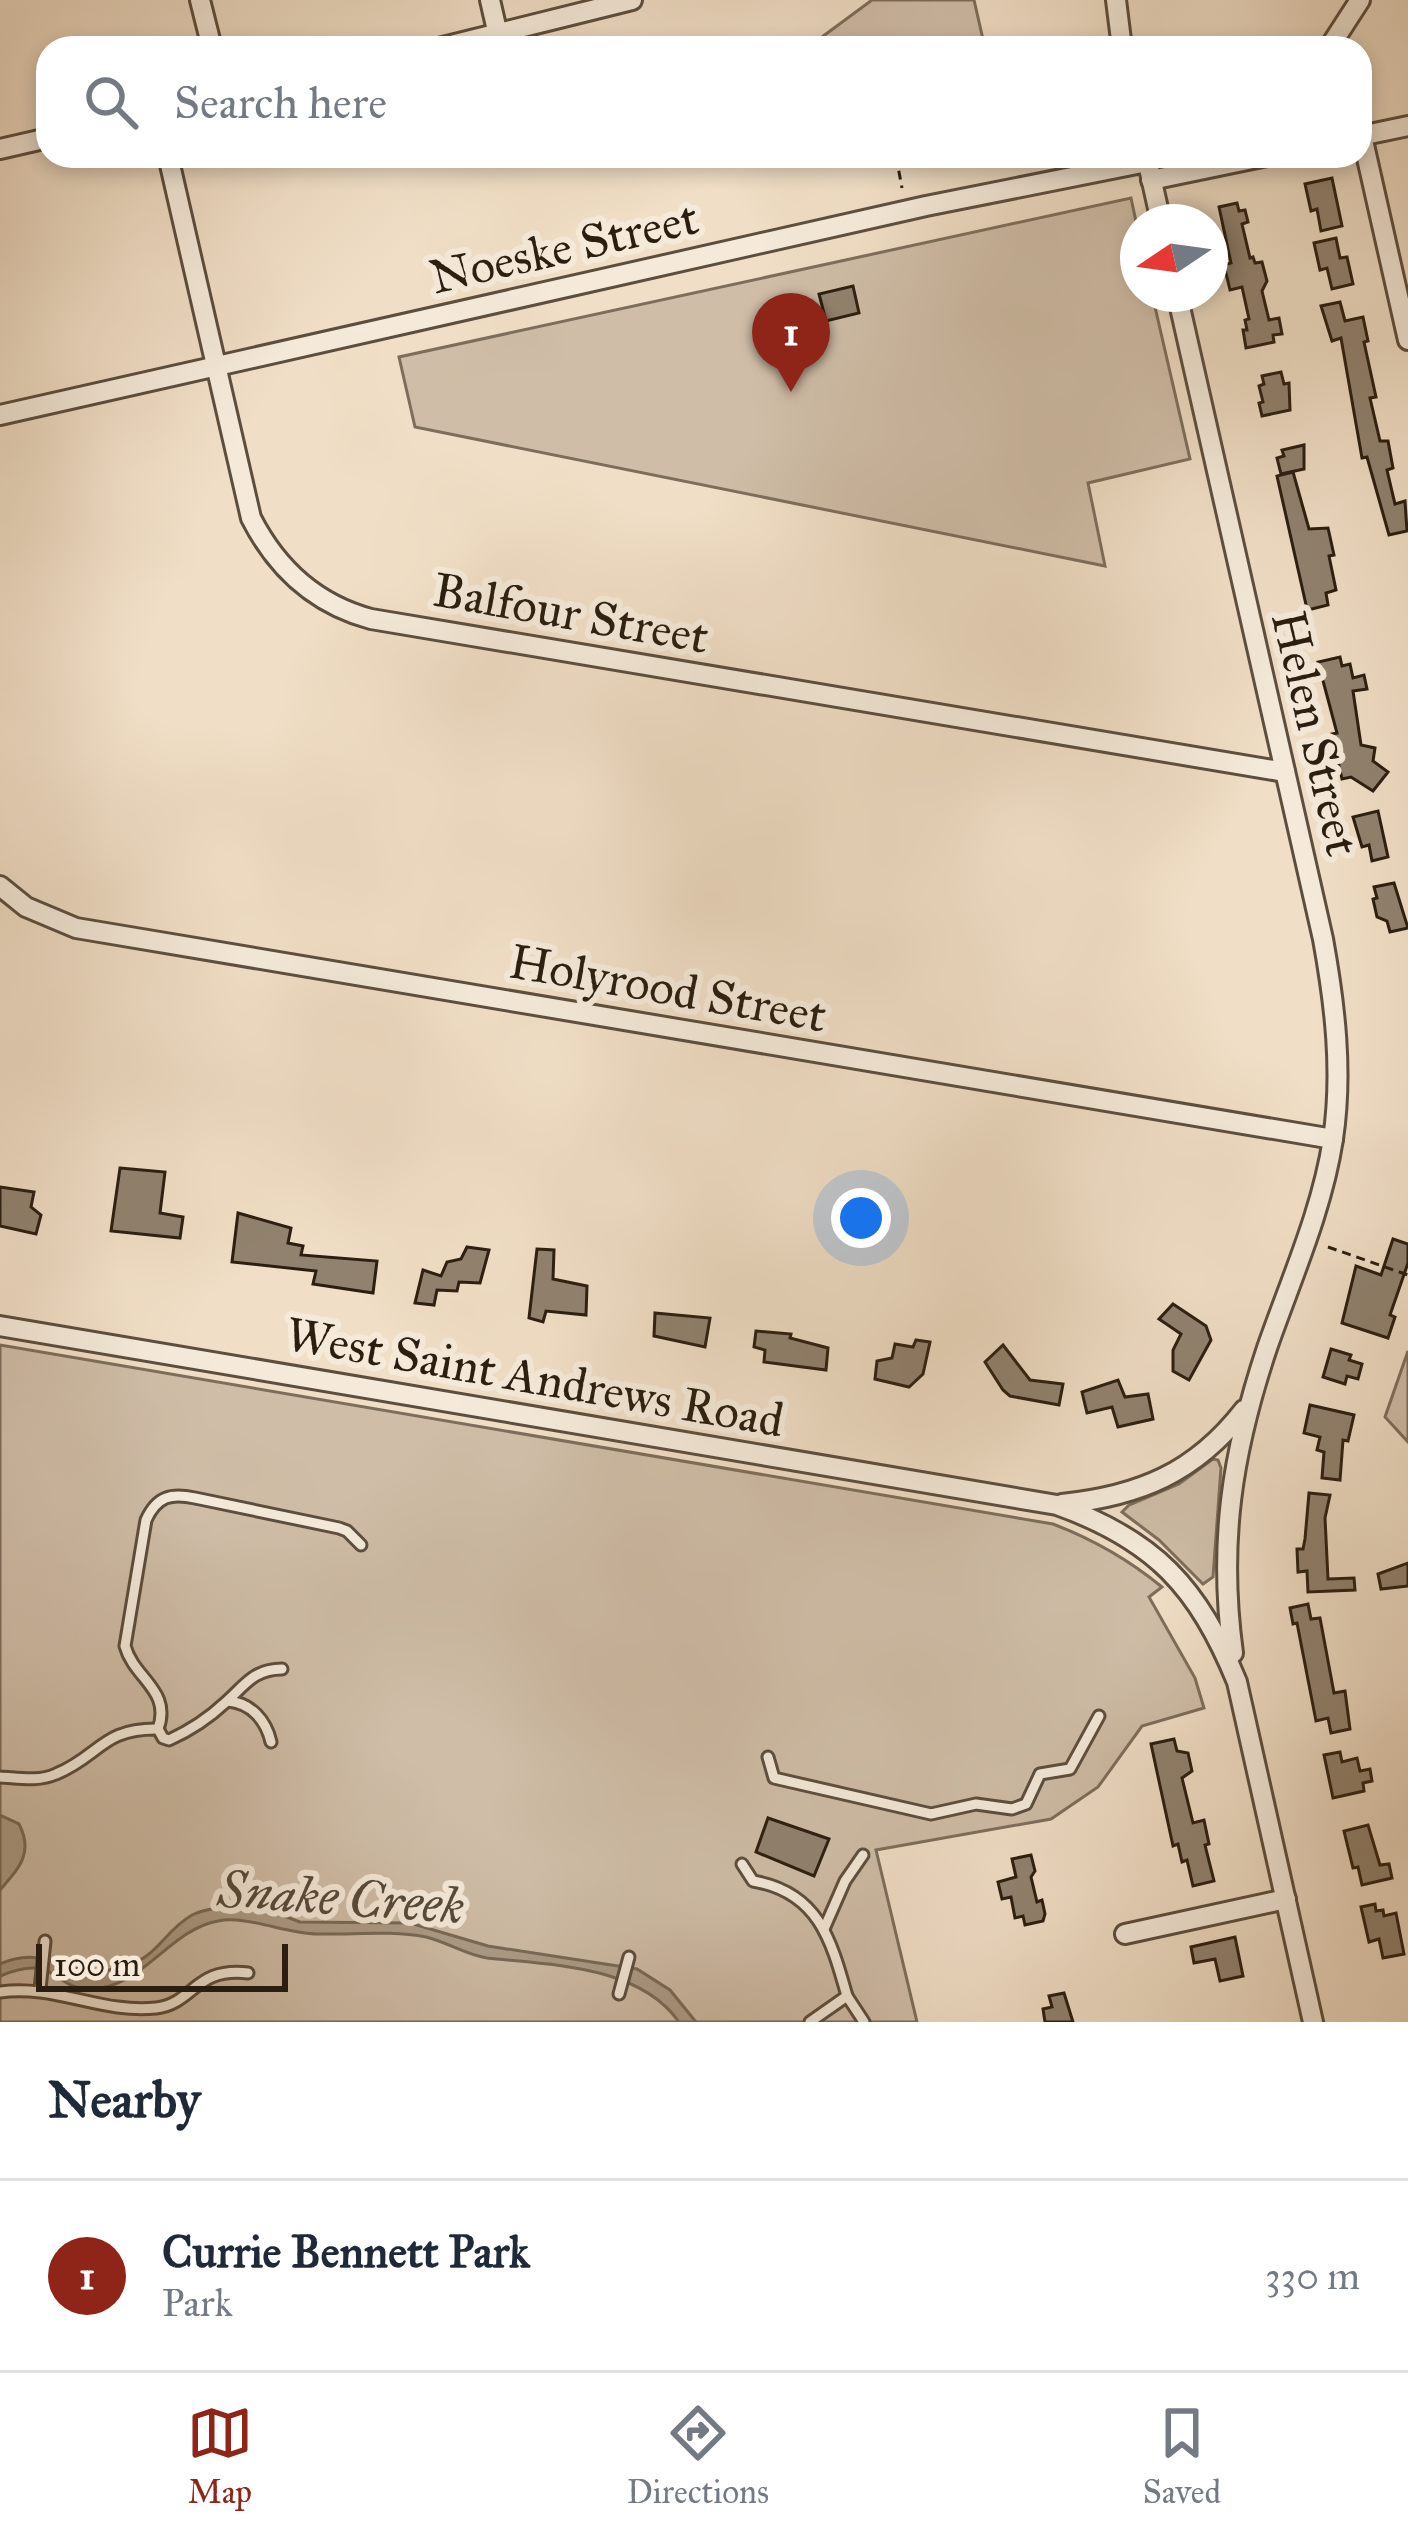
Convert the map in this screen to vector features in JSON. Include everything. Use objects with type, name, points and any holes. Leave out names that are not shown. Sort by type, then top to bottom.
[{"type":"street","points":[[200,0],[209,36]]},
{"type":"street","points":[[490,0],[498,34]]},
{"type":"street","points":[[490,36],[632,0]]},
{"type":"street","points":[[1116,0],[1120,36]]},
{"type":"street","points":[[1337,36],[1360,0]]},
{"type":"street","points":[[1372,134],[1408,126]]},
{"type":"street","points":[[0,149],[36,141]]},
{"type":"street","name":"Balfour Street","points":[[171,168],[243,493],[262,540],[297,581],[323,601],[353,614],[1285,772]]},
{"type":"street","name":"Noeske Street","points":[[0,415],[926,206],[1137,168]]},
{"type":"street","points":[[1148,168],[1157,204]]},
{"type":"street","points":[[1368,168],[1408,340]]},
{"type":"street","name":"Helen Street","points":[[1181,312],[1331,986],[1337,1088],[1333,1139],[1320,1199],[1234,1460],[1226,1537],[1238,1682]]},
{"type":"street","name":"Holyrood Street","points":[[0,886],[26,907],[76,928],[1333,1139]]},
{"type":"street","name":"West Saint Andrews Road","points":[[0,1326],[1057,1505],[1125,1534],[1169,1568],[1197,1600],[1238,1682],[1313,2022]]},
{"type":"street","name":"West Saint Andrews Road","points":[[1057,1505],[1110,1499],[1159,1481],[1211,1446],[1250,1402]]},
{"type":"street","points":[[1125,1934],[1286,1899]]},
{"type":"lane","points":[[282,1669],[248,1679],[228,1701],[170,1740],[163,1738],[158,1729],[161,1701],[125,1646],[146,1520],[156,1503],[171,1495],[195,1498],[347,1531],[361,1545]]},
{"type":"lane","points":[[228,1701],[254,1712],[271,1742]]},
{"type":"lane","points":[[768,1757],[775,1778],[884,1804],[931,1814],[976,1804],[1012,1809],[1027,1804],[1040,1774],[1070,1769],[1099,1716]]},
{"type":"lane","points":[[0,1777],[32,1780],[53,1776],[117,1734],[158,1729]]},
{"type":"lane","points":[[824,1929],[862,1855]]},
{"type":"lane","points":[[742,1864],[753,1881],[781,1888],[807,1905],[824,1929],[847,1996],[864,2022]]},
{"type":"lane","points":[[40,1989],[44,1946]]},
{"type":"lane","points":[[620,1994],[628,1961]]},
{"type":"lane","points":[[0,1992],[40,1989],[86,2002],[151,2008],[176,2001],[214,1974],[248,1973]]},
{"type":"lane","points":[[810,2022],[847,1996]]},
{"type":"path","points":[[898,168],[902,188]]},
{"type":"path","points":[[1328,1246],[1408,1275]]},
{"type":"shaded area","points":[[872,0],[974,0],[982,36],[823,36]]},
{"type":"shaded area","points":[[1131,198],[1132,204],[1120,204],[1120,312],[1156,312],[1190,459],[1088,483],[1105,566],[415,427],[399,357]]},
{"type":"shaded area","points":[[0,1345],[1053,1524],[1110,1551],[1162,1587],[1149,1597],[1195,1678],[1204,1708],[1142,1726],[1098,1787],[1051,1819],[876,1850],[917,2022],[0,2022]]},
{"type":"shaded area","points":[[1408,1351],[1408,1442],[1385,1417]]},
{"type":"shaded area","points":[[1213,1459],[1221,1468],[1213,1577],[1203,1584],[1159,1540],[1122,1512],[1179,1484]]},
{"type":"shaded area","points":[[0,1815],[19,1824],[25,1852],[0,1890]]},
{"type":"shaded area","points":[[246,1902],[300,1922],[410,1923],[488,1946],[637,1969],[670,1990],[696,2022],[679,2022],[641,1989],[592,1971],[479,1956],[412,1935],[305,1933],[229,1920],[202,1926],[132,1975],[101,1988],[73,1986],[35,1968],[0,1976],[0,1964],[30,1957],[93,1971],[125,1966],[148,1955],[192,1915]]},
{"type":"building","points":[[1332,178],[1342,226],[1321,231],[1305,184]]},
{"type":"building","points":[[1237,203],[1239,211],[1245,210],[1248,222],[1242,224],[1250,258],[1262,262],[1267,281],[1262,291],[1269,320],[1279,318],[1282,334],[1273,335],[1274,342],[1246,348],[1243,330],[1249,319],[1242,287],[1230,290],[1228,282],[1228,205]]},
{"type":"building","points":[[1336,238],[1340,258],[1347,257],[1353,284],[1332,289],[1327,268],[1320,270],[1314,243]]},
{"type":"building","points":[[853,286],[859,313],[826,321],[819,294]]},
{"type":"building","points":[[1340,302],[1345,321],[1363,317],[1376,397],[1370,398],[1380,441],[1388,441],[1393,468],[1387,470],[1395,504],[1405,501],[1407,531],[1389,535],[1367,457],[1362,458],[1341,338],[1332,341],[1321,306]]},
{"type":"building","points":[[1281,372],[1284,384],[1289,383],[1290,410],[1262,416],[1262,376]]},
{"type":"building","points":[[1304,445],[1304,469],[1281,474],[1277,458],[1284,456],[1282,450]]},
{"type":"building","points":[[1293,472],[1309,529],[1328,528],[1334,555],[1329,556],[1336,590],[1326,593],[1328,605],[1312,609],[1307,609],[1277,476]]},
{"type":"building","points":[[1340,657],[1342,666],[1350,664],[1353,678],[1364,675],[1367,689],[1353,691],[1361,745],[1375,748],[1373,761],[1388,772],[1373,791],[1351,777],[1342,779],[1332,734],[1337,733],[1318,662]]},
{"type":"building","points":[[1378,811],[1388,857],[1372,861],[1369,845],[1362,847],[1353,817]]},
{"type":"building","points":[[1394,883],[1408,928],[1390,932],[1387,921],[1377,917],[1373,899],[1377,898],[1374,887]]},
{"type":"building","points":[[120,1168],[165,1172],[160,1213],[183,1217],[180,1238],[111,1231]]},
{"type":"building","points":[[0,1187],[34,1192],[31,1207],[41,1215],[36,1234],[0,1226]]},
{"type":"building","points":[[238,1213],[291,1228],[288,1243],[303,1246],[301,1255],[377,1261],[373,1293],[313,1284],[316,1271],[232,1262]]},
{"type":"building","points":[[1393,1239],[1408,1244],[1408,1263],[1390,1315],[1395,1317],[1388,1338],[1342,1323],[1356,1266],[1381,1275]]},
{"type":"building","points":[[467,1247],[489,1250],[480,1283],[459,1282],[457,1291],[437,1290],[434,1305],[415,1303],[423,1270],[441,1276],[447,1262],[461,1259]]},
{"type":"building","points":[[537,1249],[554,1250],[553,1279],[587,1286],[586,1315],[546,1311],[543,1322],[529,1318]]},
{"type":"building","points":[[1173,1304],[1206,1326],[1211,1340],[1189,1380],[1173,1371],[1173,1350],[1181,1334],[1159,1319]]},
{"type":"building","points":[[655,1313],[710,1318],[705,1347],[654,1336]]},
{"type":"building","points":[[756,1331],[791,1334],[790,1338],[828,1348],[826,1370],[764,1362],[765,1350],[754,1347]]},
{"type":"building","points":[[916,1340],[930,1342],[923,1374],[909,1387],[875,1379],[877,1361],[892,1358],[895,1344],[913,1347]]},
{"type":"building","points":[[1003,1345],[1030,1380],[1063,1384],[1059,1405],[1010,1396],[1003,1390],[985,1362]]},
{"type":"building","points":[[1331,1349],[1362,1364],[1358,1379],[1347,1376],[1345,1384],[1323,1377]]},
{"type":"building","points":[[1118,1380],[1125,1397],[1148,1394],[1153,1419],[1118,1427],[1112,1407],[1087,1413],[1082,1392]]},
{"type":"building","points":[[1310,1405],[1354,1415],[1348,1441],[1343,1440],[1340,1480],[1322,1478],[1324,1452],[1317,1450],[1320,1437],[1304,1433]]},
{"type":"building","points":[[1309,1493],[1330,1495],[1325,1518],[1328,1579],[1354,1578],[1355,1590],[1308,1592],[1307,1571],[1298,1572],[1297,1549],[1303,1549]]},
{"type":"building","points":[[1408,1563],[1408,1586],[1381,1589],[1378,1574]]},
{"type":"building","points":[[1308,1604],[1311,1619],[1320,1618],[1334,1693],[1345,1691],[1350,1729],[1331,1733],[1328,1718],[1316,1721],[1290,1608]]},
{"type":"building","points":[[1174,1739],[1177,1751],[1188,1753],[1192,1771],[1182,1778],[1193,1823],[1204,1820],[1214,1881],[1193,1886],[1187,1860],[1182,1862],[1178,1844],[1173,1846],[1151,1744]]},
{"type":"building","points":[[1340,1752],[1342,1762],[1357,1758],[1360,1771],[1370,1769],[1372,1781],[1363,1783],[1364,1791],[1333,1798],[1324,1755]]},
{"type":"building","points":[[768,1818],[829,1839],[814,1876],[756,1852]]},
{"type":"building","points":[[1368,1825],[1380,1865],[1389,1864],[1392,1878],[1362,1885],[1344,1831]]},
{"type":"building","points":[[1031,1855],[1035,1871],[1031,1877],[1045,1914],[1043,1921],[1025,1925],[1023,1916],[1015,1918],[1011,1897],[1002,1899],[998,1882],[1016,1877],[1012,1859]]},
{"type":"building","points":[[1375,1904],[1384,1916],[1396,1913],[1404,1954],[1383,1958],[1379,1939],[1369,1942],[1361,1907]]},
{"type":"building","points":[[1235,1937],[1243,1976],[1220,1981],[1215,1959],[1194,1963],[1191,1947]]},
{"type":"building","points":[[1064,1993],[1073,2022],[1045,2022],[1043,2009],[1052,2007],[1049,1996]]},
{"type":"place","name":"Currie Bennett Park","points":[[791,392]]},
{"type":"water label","name":"Snake Creek","points":[[341,1898]]}]
